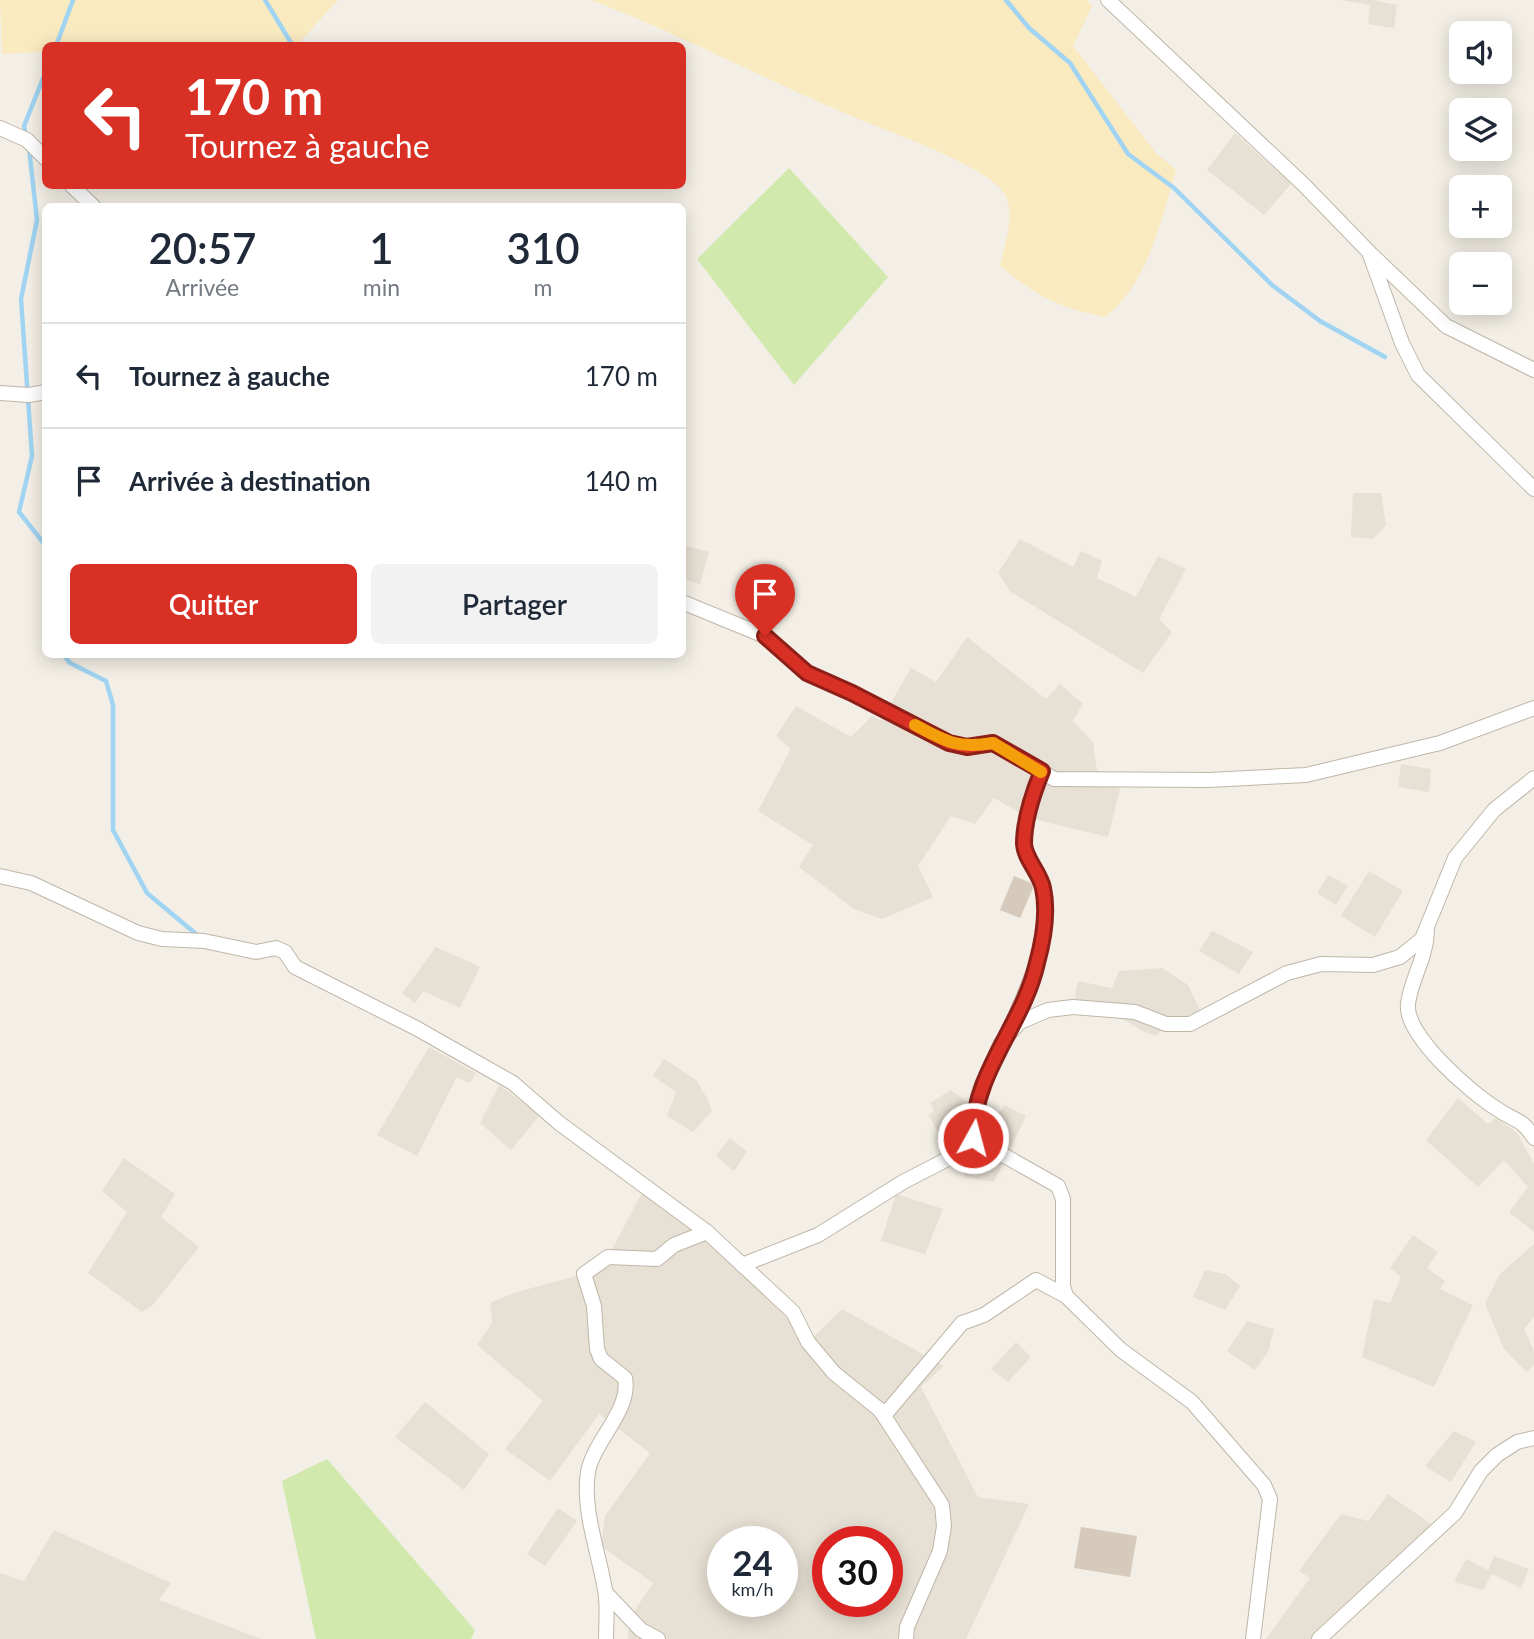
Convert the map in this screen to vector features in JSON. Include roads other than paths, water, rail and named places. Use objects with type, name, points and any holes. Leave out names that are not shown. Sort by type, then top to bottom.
[{"type":"street","points":[[1108,0],[1304,185],[1446,326],[1534,370]]},
{"type":"street","points":[[0,128],[27,141],[42,155]]},
{"type":"street","points":[[75,189],[90,203]]},
{"type":"street","points":[[1369,252],[1402,343],[1418,375],[1534,489]]},
{"type":"street","points":[[0,393],[29,395],[42,393]]},
{"type":"street","points":[[686,604],[765,636],[807,673],[949,743],[967,747],[993,743],[1054,779],[1209,780],[1306,775],[1440,743],[1534,708]]},
{"type":"street","points":[[742,1265],[818,1235],[903,1182],[967,1149],[973,1138],[973,1118],[980,1089],[1037,965],[1044,924],[1043,888],[1024,846],[1031,799],[1042,771]]},
{"type":"street","points":[[1008,1032],[1020,1022],[1039,1014],[1073,1007],[1135,1012],[1166,1024],[1190,1024],[1287,973],[1321,964],[1373,965],[1400,957],[1422,939],[1455,858],[1493,810],[1534,778]]},
{"type":"street","points":[[0,876],[31,883],[150,936],[204,941],[256,952],[276,948],[285,952],[295,968],[416,1028],[513,1083],[559,1123],[707,1232],[793,1312],[808,1342],[834,1373],[880,1410],[942,1505],[944,1525],[940,1550],[907,1627],[906,1639]]},
{"type":"street","points":[[1427,926],[1427,951],[1408,1005],[1411,1026],[1467,1085],[1497,1110],[1525,1123],[1534,1138]]},
{"type":"street","points":[[973,1138],[1058,1186],[1063,1199],[1063,1286],[1066,1296]]},
{"type":"street","points":[[606,1639],[606,1593],[587,1495],[588,1471],[598,1445],[624,1399],[626,1384],[625,1378],[601,1359],[597,1349],[594,1306],[584,1274],[608,1257],[657,1259],[674,1245],[707,1232]]},
{"type":"street","points":[[880,1410],[887,1412],[962,1323],[984,1315],[1036,1280],[1066,1296],[1121,1350],[1192,1402],[1264,1485],[1270,1499],[1253,1639]]},
{"type":"street","points":[[1319,1639],[1455,1513],[1481,1471],[1497,1455],[1517,1442],[1534,1438]]},
{"type":"street","points":[[606,1593],[641,1630],[658,1639]]},
{"type":"waterway","points":[[57,42],[73,0]]},
{"type":"waterway","points":[[265,0],[291,42]]},
{"type":"waterway","points":[[1006,0],[1029,28],[1070,63],[1128,154],[1174,188],[1272,285],[1320,321],[1385,357]]},
{"type":"waterway","points":[[26,136],[24,126],[42,81]]},
{"type":"waterway","points":[[29,148],[37,220],[21,299],[32,456],[19,512],[42,541]]},
{"type":"waterway","points":[[66,658],[70,663],[106,681],[113,705],[113,830],[147,893],[196,934]]}]
